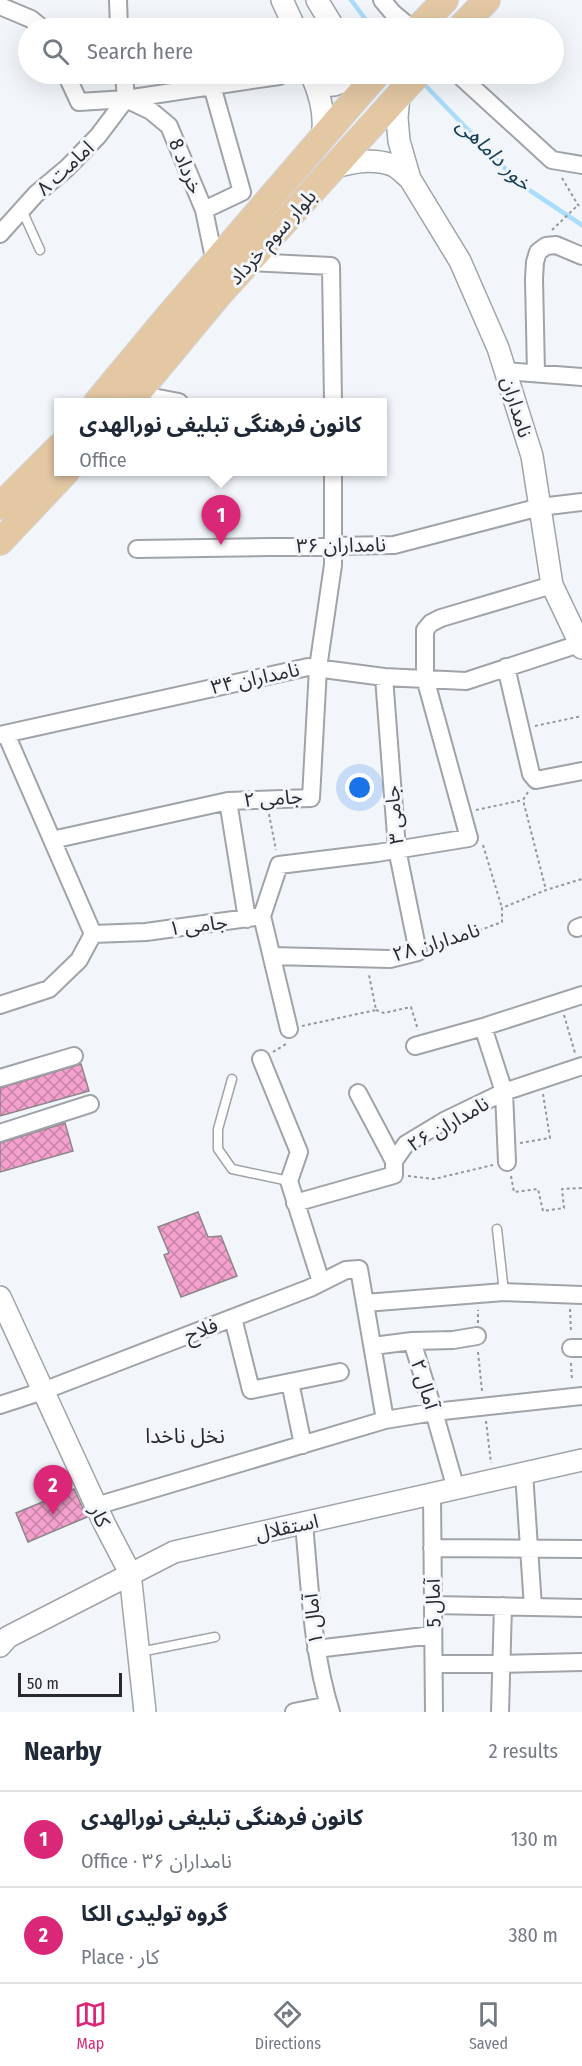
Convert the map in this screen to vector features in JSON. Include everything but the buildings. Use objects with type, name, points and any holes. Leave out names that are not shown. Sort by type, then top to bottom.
[{"type":"main road","points":[[428,18],[445,0]]},
{"type":"main road","points":[[470,18],[487,0]]},
{"type":"main road","name":"بلوار سوم خرداد","points":[[100,398],[322,137],[359,84]]},
{"type":"main road","name":"بلوار سوم خرداد","points":[[133,398],[249,262],[407,86]]},
{"type":"main road","points":[[166,318],[184,338]]},
{"type":"main road","points":[[0,506],[54,452]]},
{"type":"main road","points":[[0,542],[61,476]]},
{"type":"street","points":[[118,0],[119,18]]},
{"type":"street","points":[[282,0],[290,18]]},
{"type":"street","points":[[317,0],[328,18]]},
{"type":"street","points":[[382,0],[399,18]]},
{"type":"street","points":[[0,6],[30,18]]},
{"type":"street","points":[[71,84],[79,102],[126,99],[225,84]]},
{"type":"street","points":[[125,84],[126,99]]},
{"type":"street","points":[[315,84],[322,107],[324,125],[322,137]]},
{"type":"street","points":[[469,84],[552,160],[582,165]]},
{"type":"street","points":[[204,210],[242,192],[212,86]]},
{"type":"street","name":"نامداران","points":[[407,86],[397,118],[399,141],[410,180]]},
{"type":"street","name":"خرداد 8","points":[[126,99],[151,111],[169,126],[204,210],[215,263]]},
{"type":"street","name":"امامت ۸","points":[[0,234],[36,194],[67,168],[98,136],[126,99]]},
{"type":"street","name":"نامداران","points":[[335,167],[354,161],[378,161],[394,165],[410,180],[460,261],[506,371],[532,456],[552,585],[581,645]]},
{"type":"street","points":[[536,374],[535,262],[538,252],[546,246],[556,245],[582,256]]},
{"type":"street","points":[[249,262],[331,266],[333,398]]},
{"type":"street","points":[[506,371],[582,377]]},
{"type":"street","points":[[318,668],[333,565],[333,476]]},
{"type":"street","name":"نامداران ۳۶","points":[[137,549],[394,545],[540,507],[582,502]]},
{"type":"street","points":[[289,1029],[272,956],[254,918],[279,865],[469,838],[425,678],[425,630],[431,623],[552,585]]},
{"type":"street","name":"نامداران ۳۴","points":[[3,734],[308,667],[384,677],[466,681],[581,645]]},
{"type":"street","points":[[506,667],[531,774],[536,780],[582,771]]},
{"type":"street","name":"جامی ۲","points":[[254,918],[228,801],[311,798],[318,668]]},
{"type":"street","name":"جامی ۳","points":[[384,677],[397,849],[418,952]]},
{"type":"street","points":[[0,1005],[49,989],[79,960],[93,934],[3,734]]},
{"type":"street","points":[[52,840],[228,801]]},
{"type":"street","name":"جامی ۱","points":[[93,934],[146,932],[254,918]]},
{"type":"street","name":"نامداران ۲۸","points":[[272,956],[390,959],[418,952]]},
{"type":"street","points":[[418,1045],[483,1028],[582,995]]},
{"type":"street","points":[[483,1028],[504,1092],[508,1153]]},
{"type":"street","points":[[0,1078],[74,1056]]},
{"type":"street","points":[[261,1059],[299,1152],[289,1181],[321,1282]]},
{"type":"street","name":"نامداران ۲۶","points":[[295,1203],[394,1168],[406,1144],[444,1122],[504,1092],[581,1066]]},
{"type":"street","points":[[357,1093],[394,1168]]},
{"type":"street","points":[[0,1133],[90,1104]]},
{"type":"street","name":"فلاح","points":[[0,1405],[43,1391],[233,1318],[346,1270],[359,1269],[365,1303]]},
{"type":"street","points":[[385,1420],[365,1303],[504,1292],[576,1294]]},
{"type":"street","name":"کار","points":[[0,1297],[96,1506],[130,1573],[145,1712]]},
{"type":"street","points":[[233,1318],[251,1390],[340,1372]]},
{"type":"street","name":"آمال ۲","points":[[456,1489],[412,1341],[453,1340],[477,1336]]},
{"type":"street","points":[[373,1346],[412,1341]]},
{"type":"street","points":[[290,1382],[303,1445]]},
{"type":"street","points":[[96,1506],[385,1420],[434,1412],[577,1396]]},
{"type":"street","name":"استقلال","points":[[3,1640],[174,1551],[304,1524],[582,1460]]},
{"type":"street","points":[[524,1473],[533,1607]]},
{"type":"street","name":"آمال 5","points":[[432,1495],[434,1712]]},
{"type":"street","name":"آمال ۱","points":[[304,1524],[316,1649],[330,1709]]},
{"type":"street","points":[[432,1548],[582,1549]]},
{"type":"street","points":[[433,1605],[582,1608]]},
{"type":"street","points":[[501,1712],[503,1606]]},
{"type":"street","points":[[316,1649],[433,1635]]},
{"type":"street","points":[[434,1664],[582,1662]]},
{"type":"street","points":[[294,1712],[330,1709]]},
{"type":"lane","points":[[22,210],[39,250]]},
{"type":"lane","points":[[232,1079],[218,1129],[218,1149],[232,1169],[289,1181]]},
{"type":"lane","points":[[497,1229],[504,1292]]},
{"type":"lane","points":[[140,1652],[215,1637]]},
{"type":"path","points":[[546,246],[552,229],[580,206],[552,160]]},
{"type":"path","points":[[520,730],[582,716]]},
{"type":"path","points":[[462,813],[523,800],[536,780]]},
{"type":"path","points":[[267,799],[279,865]]},
{"type":"path","points":[[523,800],[546,890]]},
{"type":"path","points":[[469,838],[482,842],[502,908]]},
{"type":"path","name":"نامداران ۲۸","points":[[418,952],[502,922],[502,908],[546,890],[582,879]]},
{"type":"path","points":[[366,957],[376,1010]]},
{"type":"path","points":[[561,1003],[581,1066]]},
{"type":"path","points":[[261,1059],[288,1042],[289,1029],[376,1010],[384,1013],[411,1007],[418,1045]]},
{"type":"path","points":[[394,1168],[434,1179],[550,1138],[541,1079]]},
{"type":"path","points":[[508,1153],[514,1192],[538,1189],[543,1211],[564,1208],[562,1189],[582,1188]]},
{"type":"path","points":[[479,1294],[477,1336],[494,1480]]},
{"type":"path","points":[[576,1294],[577,1396]]},
{"type":"waterway","name":"خور داماهی","points":[[351,0],[364,18]]},
{"type":"waterway","name":"خور داماهی","points":[[424,84],[520,184],[582,225]]},
{"type":"place","name":"کانون فرهنگی تبلیغی نورالهدی","points":[[221,545]]},
{"type":"place","name":"گروه تولیدی الکا","points":[[53,1515]]},
{"type":"district","name":"نخل ناخدا","points":[[185,1436]]}]
